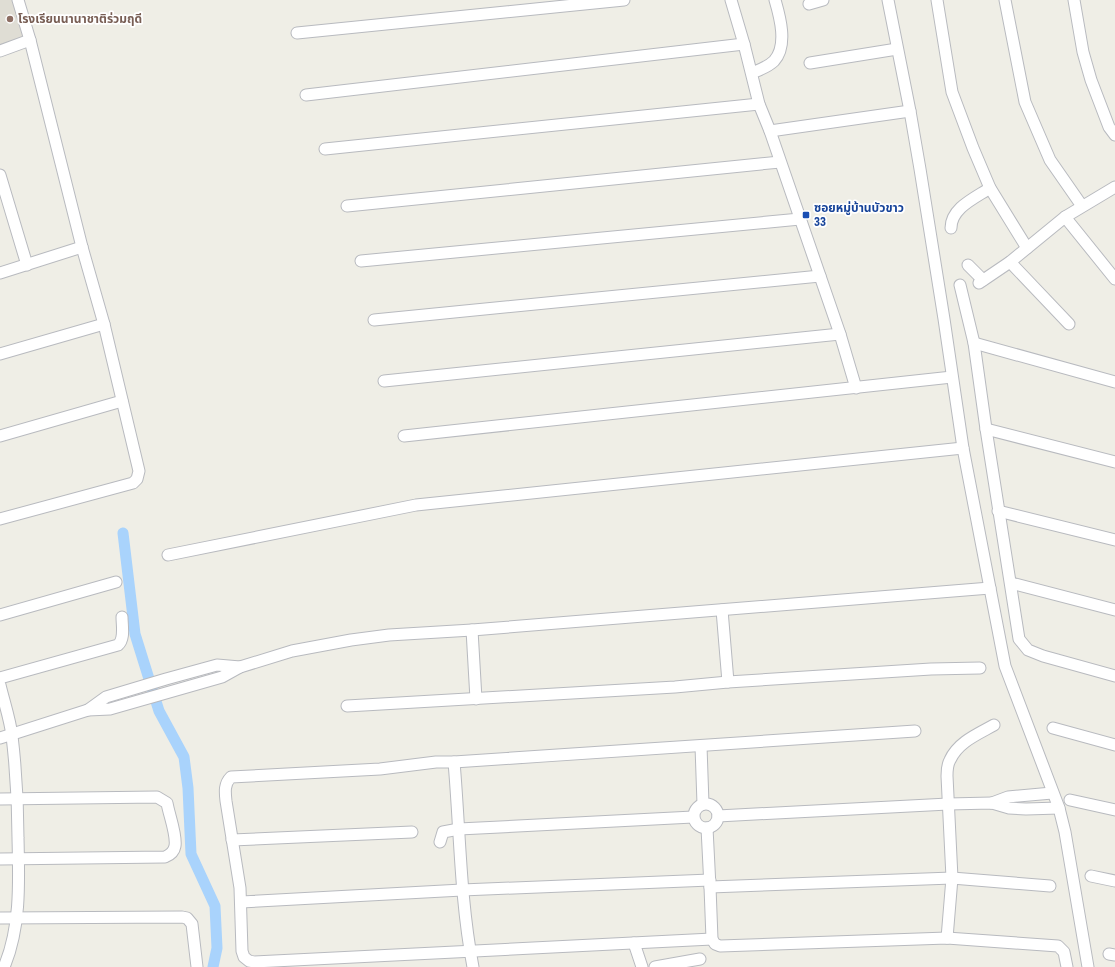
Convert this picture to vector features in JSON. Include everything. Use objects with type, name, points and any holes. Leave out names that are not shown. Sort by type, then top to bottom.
[{"type":"street","points":[[0,519],[133,483],[137,479],[139,471],[104,324],[82,247],[30,40],[18,0]]},
{"type":"street","points":[[297,33],[624,0]]},
{"type":"street","points":[[731,0],[759,104],[770,131],[840,334],[856,388]]},
{"type":"street","points":[[752,74],[772,62],[777,57],[781,44],[782,26],[775,0]]},
{"type":"street","points":[[809,4],[823,0]]},
{"type":"street","points":[[888,0],[910,111],[944,319],[963,448],[1005,666],[1052,793],[1059,808],[1065,832],[1088,967]]},
{"type":"street","points":[[937,0],[952,92],[972,148],[990,188],[1027,248]]},
{"type":"street","points":[[1005,0],[1025,102],[1050,160],[1082,206]]},
{"type":"street","points":[[1074,0],[1083,52],[1091,80],[1110,127],[1115,135]]},
{"type":"street","points":[[0,50],[30,40]]},
{"type":"street","points":[[306,95],[744,44]]},
{"type":"street","points":[[810,63],[897,49]]},
{"type":"street","points":[[325,149],[759,104]]},
{"type":"street","points":[[770,131],[910,111]]},
{"type":"street","points":[[347,206],[780,162]]},
{"type":"street","points":[[0,175],[26,265]]},
{"type":"street","points":[[968,265],[981,281],[1010,262],[1065,217],[1115,186]]},
{"type":"street","points":[[951,228],[951,221],[954,214],[990,188]]},
{"type":"street","points":[[1065,217],[1115,278]]},
{"type":"street","points":[[360,261],[800,219]]},
{"type":"street","points":[[0,273],[82,247]]},
{"type":"street","points":[[1010,262],[1069,324]]},
{"type":"street","points":[[374,320],[820,276]]},
{"type":"street","points":[[960,285],[974,343],[998,510],[1019,639],[1028,650],[1043,656],[1115,676]]},
{"type":"street","points":[[0,354],[104,324]]},
{"type":"street","points":[[384,381],[840,334]]},
{"type":"street","points":[[974,343],[1115,382]]},
{"type":"street","points":[[404,436],[952,377]]},
{"type":"street","points":[[0,436],[122,401]]},
{"type":"street","points":[[986,429],[1115,462]]},
{"type":"street","points":[[168,555],[416,505],[963,448]]},
{"type":"street","points":[[998,510],[1115,540]]},
{"type":"street","points":[[0,615],[116,582]]},
{"type":"street","points":[[1011,583],[1115,610]]},
{"type":"street","points":[[0,738],[88,710],[110,710],[222,677],[240,667],[292,651],[351,640],[389,635],[472,630],[990,588]]},
{"type":"street","points":[[722,610],[728,682]]},
{"type":"street","points":[[0,678],[118,645],[122,638],[122,617]]},
{"type":"street","points":[[472,630],[476,699]]},
{"type":"street","points":[[88,710],[106,697],[217,665],[240,667]]},
{"type":"street","points":[[347,706],[675,687],[728,682],[931,669],[980,668]]},
{"type":"street","points":[[0,685],[12,734],[17,799],[19,858],[18,918],[4,967]]},
{"type":"street","points":[[947,938],[952,878],[947,776],[949,762],[954,752],[973,736],[994,725]]},
{"type":"street","points":[[1053,728],[1115,745]]},
{"type":"street","points":[[712,939],[254,962],[249,961],[244,957],[242,951],[239,881],[225,788],[226,783],[231,777],[380,769],[436,762],[915,731]]},
{"type":"street","points":[[701,746],[703,804]]},
{"type":"street","points":[[454,762],[460,829],[462,890],[473,967]]},
{"type":"street","points":[[992,803],[1008,797],[1052,793]]},
{"type":"street","points":[[0,799],[157,797],[161,798],[166,803],[175,838],[175,846],[170,855],[165,857],[0,858]]},
{"type":"street","points":[[1070,800],[1115,810]]},
{"type":"street","points":[[718,816],[948,804],[992,803],[1009,808],[1059,808]]},
{"type":"street","points":[[703,804],[714,806],[718,816],[715,825],[707,828],[698,826],[693,817],[696,808],[703,804]]},
{"type":"street","points":[[440,842],[443,832],[460,829],[693,817]]},
{"type":"street","points":[[707,828],[712,939],[715,944],[720,946],[947,938],[1058,946],[1064,952],[1067,967]]},
{"type":"street","points":[[232,840],[412,832]]},
{"type":"street","points":[[1091,876],[1115,881]]},
{"type":"street","points":[[241,902],[462,890],[952,878],[1050,886]]},
{"type":"street","points":[[0,918],[187,918],[192,924],[197,967]]},
{"type":"street","points":[[634,943],[642,967]]},
{"type":"street","points":[[655,967],[700,959]]},
{"type":"shaded area","name":"โรงเรียนนานาชาติร่วมฤดี","points":[[0,0],[14,0],[26,38],[0,45]]},
{"type":"waterway","points":[[123,533],[135,634],[159,711],[184,757],[188,788],[191,854],[215,906],[217,948],[213,967]]},
{"type":"place","name":"โรงเรียนนานาชาติร่วมฤดี","points":[[10,19]]},
{"type":"place","name":"ซอยหมู่บ้านบัวขาว 33","points":[[806,215]]}]
